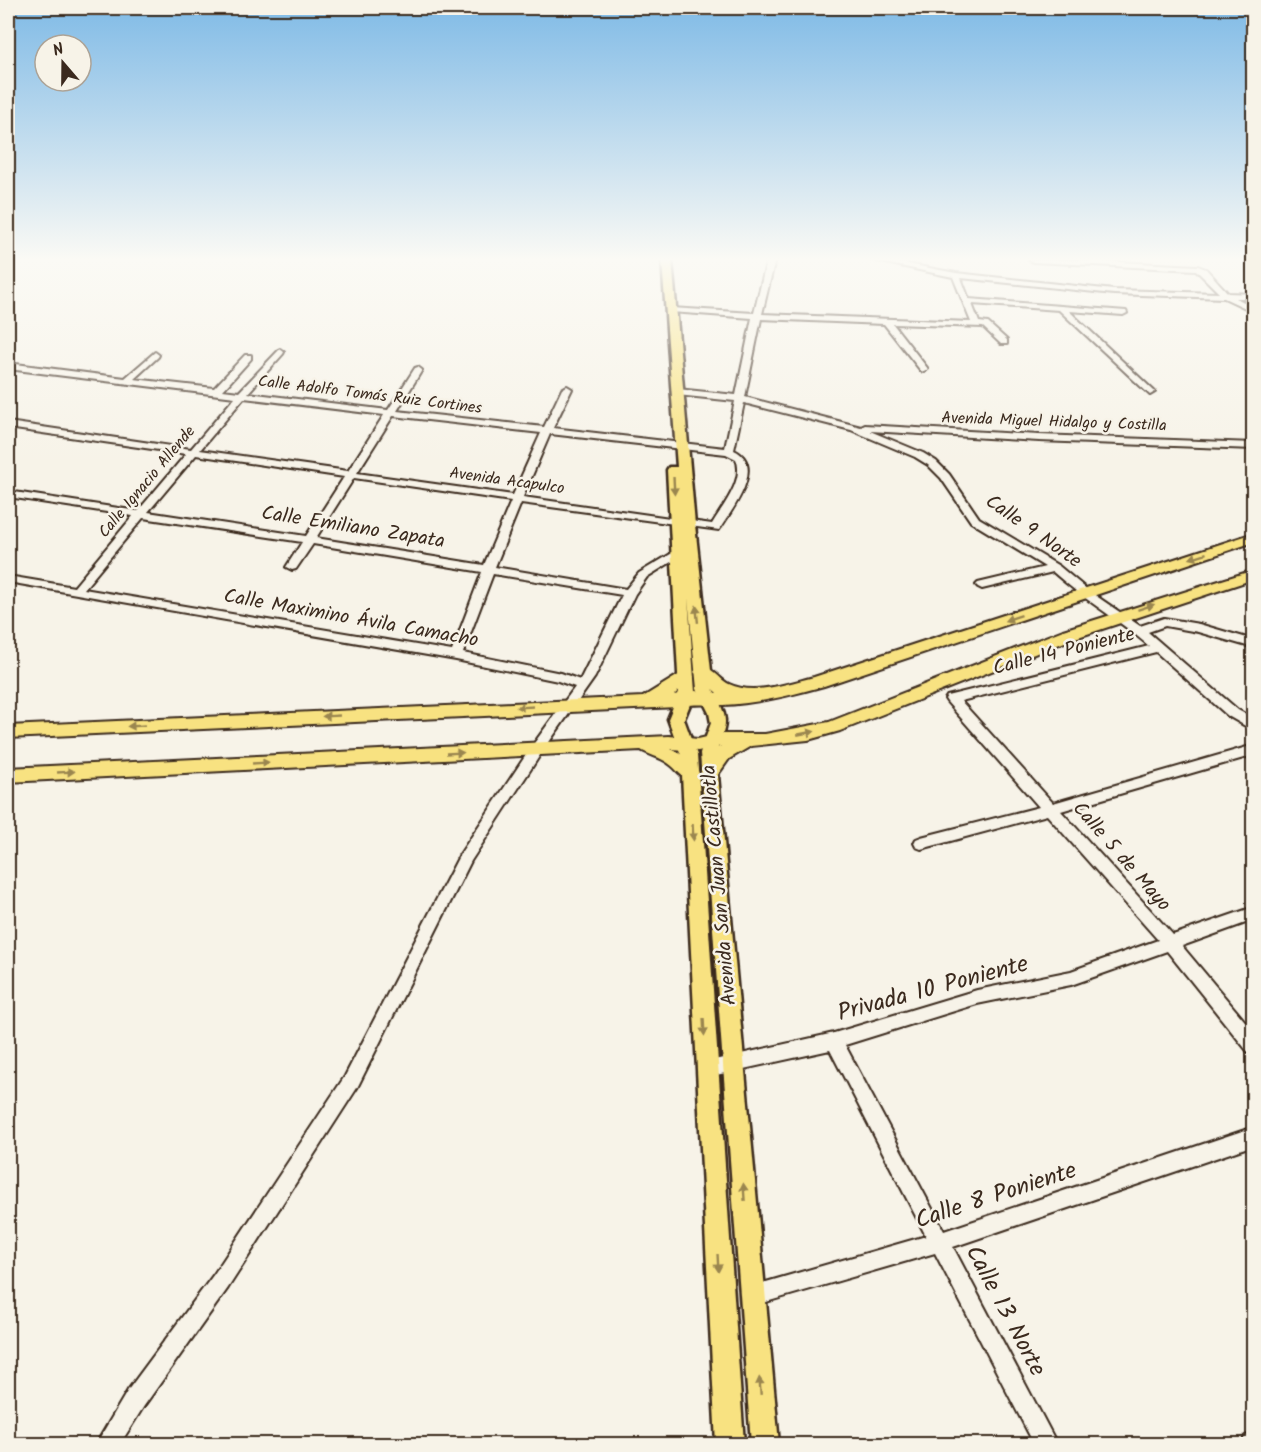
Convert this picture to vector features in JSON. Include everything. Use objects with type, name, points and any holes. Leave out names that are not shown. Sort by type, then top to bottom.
[{"type":"highway","points":[[8,732],[748,696],[818,682],[1254,537]]},
{"type":"highway","points":[[8,775],[637,744],[686,743],[698,745],[808,734],[834,727],[973,670],[1116,617],[1254,574]]},
{"type":"highway","points":[[703,672],[722,688],[748,696]]},
{"type":"highway","points":[[626,702],[646,699],[663,693],[685,677]]},
{"type":"highway","points":[[637,744],[668,754],[700,772],[722,754],[748,741]]},
{"type":"main road","name":"Avenida San Juan Castillotla","points":[[665,328],[682,524],[708,699],[717,713],[719,723],[700,772],[707,1069],[730,1444]]},
{"type":"main road","name":"Avenida San Juan Castillotla","points":[[672,328],[678,392],[677,446]]},
{"type":"main road","name":"Avenida San Juan Castillotla","points":[[682,524],[678,554],[685,699],[676,719],[679,731],[700,772],[734,1061],[765,1444]]},
{"type":"street","points":[[729,451],[755,328]]},
{"type":"street","points":[[892,328],[924,369]]},
{"type":"street","points":[[989,328],[1004,342]]},
{"type":"street","points":[[1082,328],[1150,392]]},
{"type":"street","name":"Calle Ignacio Allende","points":[[77,590],[280,352]]},
{"type":"street","points":[[126,381],[155,355]]},
{"type":"street","points":[[216,392],[248,357]]},
{"type":"street","name":"Calle Adolfo Tomás Ruiz Cortines","points":[[8,366],[729,451]]},
{"type":"street","points":[[292,567],[418,370]]},
{"type":"street","points":[[456,656],[488,570],[546,431],[567,389]]},
{"type":"street","name":"Calle 9 Norte","points":[[678,392],[741,399],[854,428],[904,448],[932,463],[952,484],[975,520],[1055,568],[1085,594],[1139,632],[1233,713],[1254,726]]},
{"type":"street","name":"Avenida Acapulco","points":[[8,425],[715,528],[744,477],[741,458],[729,451]]},
{"type":"street","name":"Avenida Miguel Hidalgo y Costilla","points":[[854,428],[1254,446]]},
{"type":"street","name":"Calle Emiliano Zapata","points":[[8,494],[310,540],[629,593]]},
{"type":"street","points":[[107,1444],[136,1398],[221,1281],[351,1082],[465,858],[537,749],[583,686],[629,593],[642,575],[678,554]]},
{"type":"street","points":[[982,585],[1055,568]]},
{"type":"street","name":"Calle Maximino Ávila Camacho","points":[[8,579],[456,656],[561,677],[583,686]]},
{"type":"street","points":[[1139,632],[1164,622],[1199,628],[1254,644]]},
{"type":"street","name":"Calle 14 Poniente","points":[[952,699],[1157,648]]},
{"type":"street","name":"Calle 5 de Mayo","points":[[952,699],[1168,942],[1254,1046]]},
{"type":"street","points":[[921,843],[1254,750]]},
{"type":"street","name":"Privada 10 Poniente","points":[[707,1069],[734,1061],[834,1041],[978,997],[1071,978],[1254,913]]},
{"type":"street","name":"Calle 13 Norte","points":[[834,1041],[1046,1444]]},
{"type":"street","name":"Calle 8 Poniente","points":[[752,1296],[940,1242],[1254,1136]]}]
